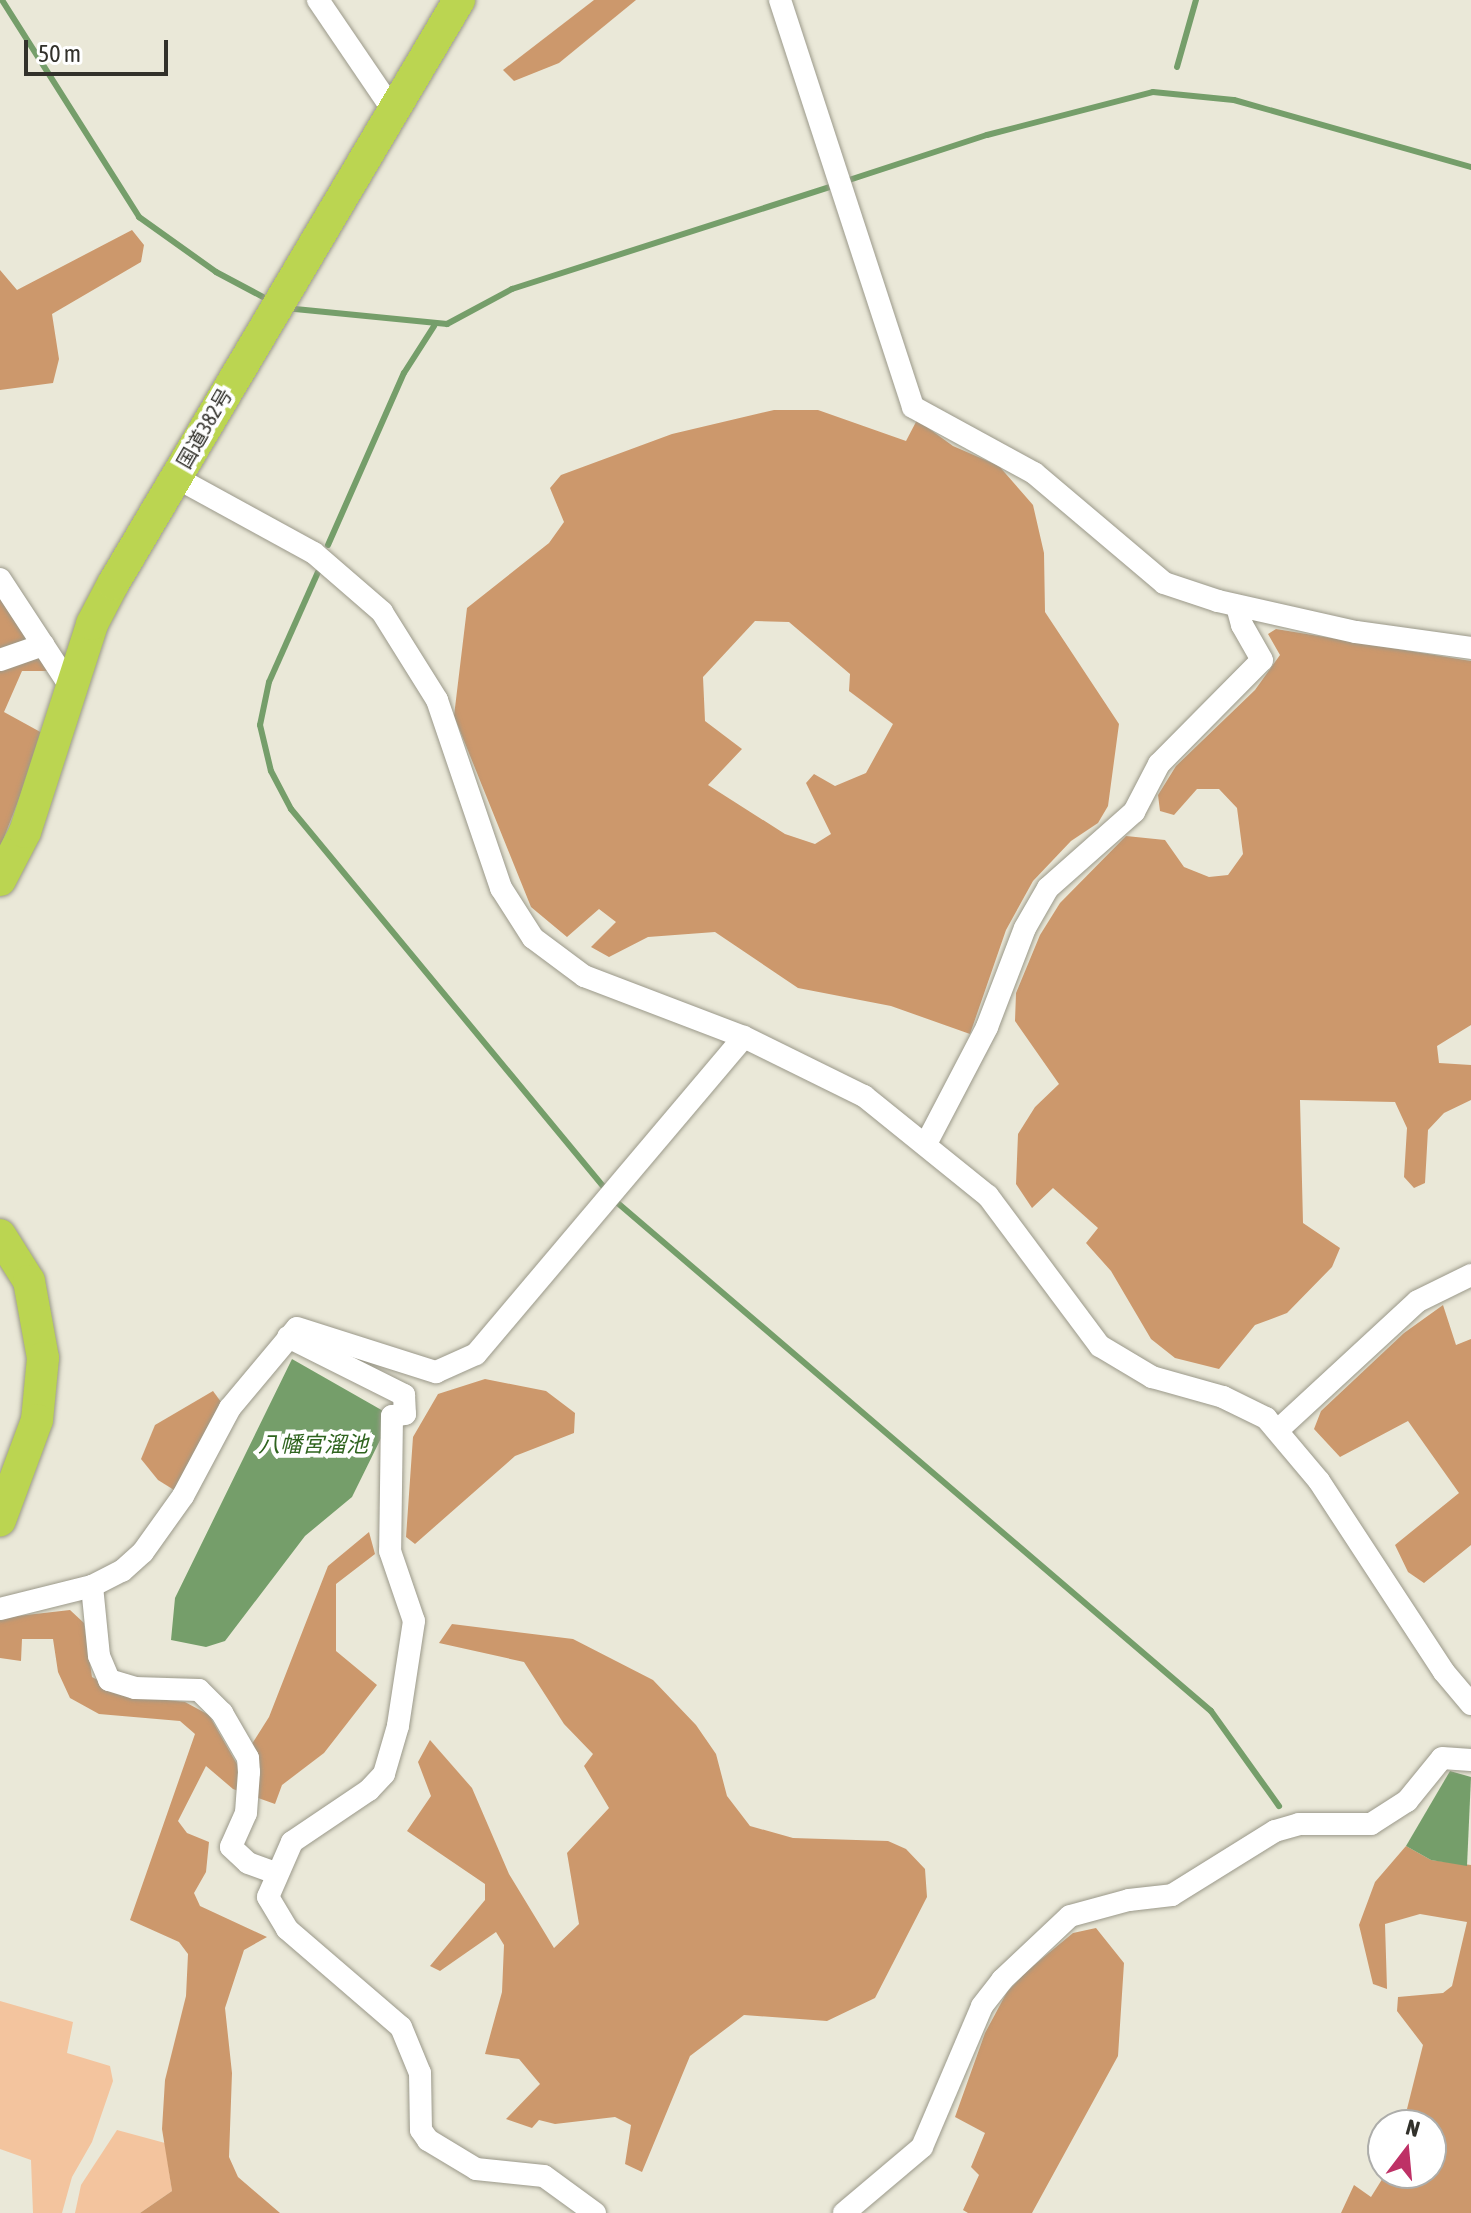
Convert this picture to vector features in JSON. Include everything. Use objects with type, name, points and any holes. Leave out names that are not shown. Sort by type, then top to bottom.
[{"type":"highway","name":"国道382号","points":[[0,880],[25,832],[92,624],[175,477],[459,0]]},
{"type":"highway","points":[[0,1235],[29,1281],[43,1358],[37,1420],[0,1520]]},
{"type":"street","points":[[318,0],[392,109]]},
{"type":"street","points":[[780,0],[913,407],[1034,473],[1154,578],[1237,606],[1356,632],[1471,648]]},
{"type":"street","points":[[175,477],[314,553],[382,612],[437,700],[501,888],[533,938],[584,976],[744,1037],[837,1079],[927,1142],[988,1196],[1100,1346],[1152,1377],[1243,1406],[1278,1430],[1319,1481],[1444,1672],[1471,1704]]},
{"type":"street","points":[[0,579],[70,686]]},
{"type":"street","points":[[927,1142],[987,1027],[1025,928],[1048,888],[1134,812],[1159,764],[1262,660],[1242,625],[1237,606]]},
{"type":"street","points":[[0,660],[43,645]]},
{"type":"street","points":[[0,1609],[92,1586],[122,1571],[159,1531],[230,1408],[297,1328],[436,1372],[462,1365],[534,1289],[744,1037]]},
{"type":"street","points":[[1278,1430],[1418,1301],[1471,1275]]},
{"type":"street","points":[[288,1337],[404,1395],[405,1414],[392,1416],[390,1551],[414,1621],[398,1726],[384,1774],[369,1790],[292,1842],[268,1897],[274,1915],[401,2027],[413,2048],[420,2073],[421,2130],[428,2140],[462,2164],[544,2176],[595,2213]]},
{"type":"street","points":[[92,1586],[99,1656],[109,1680],[135,1688],[199,1690],[222,1713],[248,1758],[249,1772],[246,1813],[231,1847],[248,1863],[276,1873]]},
{"type":"street","points":[[844,2213],[922,2147],[982,2006],[1070,1916],[1129,1900],[1172,1895],[1275,1831],[1299,1824],[1371,1824],[1407,1801],[1442,1758],[1471,1760]]},
{"type":"shaded area","points":[[594,0],[636,0],[559,63],[514,81],[503,70]]},
{"type":"shaded area","points":[[132,230],[144,245],[141,262],[52,314],[59,359],[53,383],[0,390],[0,270],[17,290]]},
{"type":"shaded area","points":[[774,410],[818,410],[906,441],[917,420],[953,446],[999,466],[1033,505],[1044,553],[1045,612],[1119,724],[1108,806],[1098,823],[1071,841],[1033,881],[1006,930],[970,1034],[891,1006],[798,988],[715,932],[648,937],[609,957],[591,947],[616,922],[599,909],[567,937],[531,907],[454,716],[467,608],[549,543],[564,522],[550,488],[561,475],[672,434]],"holes":[[[755,621],[789,622],[850,674],[849,691],[893,724],[866,773],[835,786],[814,774],[806,783],[831,834],[815,844],[785,834],[708,785],[742,749],[705,721],[703,677]]]},
{"type":"shaded area","points":[[0,591],[51,671],[22,671],[4,712],[44,734],[0,848]]},
{"type":"shaded area","points":[[1276,629],[1471,661],[1471,1025],[1437,1046],[1439,1063],[1471,1065],[1471,1100],[1444,1113],[1428,1130],[1425,1183],[1414,1188],[1404,1177],[1407,1128],[1395,1102],[1300,1100],[1303,1223],[1340,1248],[1332,1267],[1287,1313],[1255,1325],[1219,1369],[1175,1358],[1151,1339],[1111,1271],[1086,1243],[1098,1228],[1053,1188],[1032,1208],[1016,1184],[1018,1134],[1035,1107],[1059,1084],[1015,1021],[1016,993],[1040,935],[1060,903],[1126,836],[1165,840],[1184,867],[1209,877],[1228,875],[1243,854],[1237,808],[1219,789],[1197,789],[1174,815],[1160,811],[1158,795],[1176,766],[1255,690],[1280,655],[1268,634]]},
{"type":"shaded area","points":[[1443,1305],[1456,1345],[1471,1339],[1471,1545],[1424,1583],[1408,1572],[1395,1545],[1459,1493],[1408,1421],[1340,1457],[1314,1429],[1321,1411],[1404,1333]]},
{"type":"shaded area","points":[[485,1379],[546,1391],[575,1413],[574,1433],[515,1456],[415,1544],[406,1537],[413,1437],[438,1394]]},
{"type":"shaded area","points":[[213,1391],[224,1406],[174,1490],[158,1480],[141,1459],[155,1425]]},
{"type":"shaded area","points":[[369,1532],[375,1554],[336,1584],[336,1651],[377,1685],[324,1753],[282,1785],[275,1804],[233,1789],[206,1766],[178,1821],[187,1833],[209,1842],[206,1872],[194,1893],[200,1906],[267,1937],[244,1950],[225,2008],[232,2073],[229,2157],[238,2177],[280,2213],[140,2213],[172,2191],[162,2129],[165,2080],[186,1996],[188,1954],[179,1942],[130,1920],[195,1734],[180,1721],[99,1714],[70,1698],[58,1672],[53,1639],[22,1639],[21,1661],[0,1658],[0,1618],[70,1610],[84,1623],[92,1677],[128,1696],[185,1702],[209,1715],[238,1766],[269,1717],[328,1566]]},
{"type":"shaded area","points":[[452,1624],[573,1639],[653,1680],[696,1725],[716,1754],[727,1796],[750,1826],[793,1838],[888,1841],[906,1849],[925,1869],[927,1897],[875,1998],[827,2021],[744,2015],[690,2056],[642,2172],[625,2164],[631,2125],[615,2117],[555,2124],[539,2120],[532,2128],[506,2119],[540,2084],[519,2059],[485,2054],[502,1992],[504,1945],[496,1932],[440,1971],[430,1966],[485,1900],[485,1884],[407,1831],[431,1796],[418,1762],[430,1740],[472,1788],[509,1874],[554,1948],[579,1924],[567,1853],[609,1808],[584,1766],[593,1754],[564,1724],[524,1662],[439,1643]]},
{"type":"shaded area","points":[[1406,1846],[1431,1860],[1471,1865],[1471,2213],[1341,2213],[1354,2185],[1371,2197],[1376,2189],[1447,2189],[1447,2109],[1407,2109],[1423,2045],[1397,2011],[1398,1997],[1443,1993],[1452,1986],[1467,1922],[1420,1914],[1385,1924],[1387,1989],[1373,1984],[1359,1925],[1375,1882]]},
{"type":"shaded area","points":[[1096,1928],[1124,1963],[1118,2056],[1032,2213],[968,2213],[963,2210],[979,2175],[971,2167],[985,2133],[955,2117],[985,2033],[1007,1992],[1027,1971],[1073,1933]]},
{"type":"shaded area","points":[[0,2001],[73,2022],[67,2053],[110,2066],[113,2081],[92,2142],[72,2177],[62,2213],[33,2213],[31,2160],[0,2149]]},
{"type":"shaded area","points":[[117,2130],[165,2143],[172,2191],[140,2213],[75,2213],[81,2185]]},
{"type":"water","name":"八幡宮溜池","points":[[292,1359],[392,1416],[352,1497],[305,1536],[225,1641],[206,1647],[171,1640],[175,1598]]},
{"type":"water","points":[[1450,1771],[1471,1777],[1467,1866],[1431,1860],[1406,1846]]},
{"type":"waterway","points":[[2,0],[139,217],[216,272],[263,297]]},
{"type":"waterway","points":[[1177,67],[1196,0]]},
{"type":"waterway","points":[[846,181],[987,135],[1153,92],[1234,100],[1471,167]]},
{"type":"waterway","points":[[295,309],[447,324],[512,289],[835,185]]},
{"type":"waterway","points":[[328,545],[404,373],[434,326]]},
{"type":"waterway","points":[[318,572],[269,682],[260,725],[271,771],[291,809],[606,1190]]},
{"type":"waterway","points":[[613,1199],[1211,1711],[1279,1806]]}]
